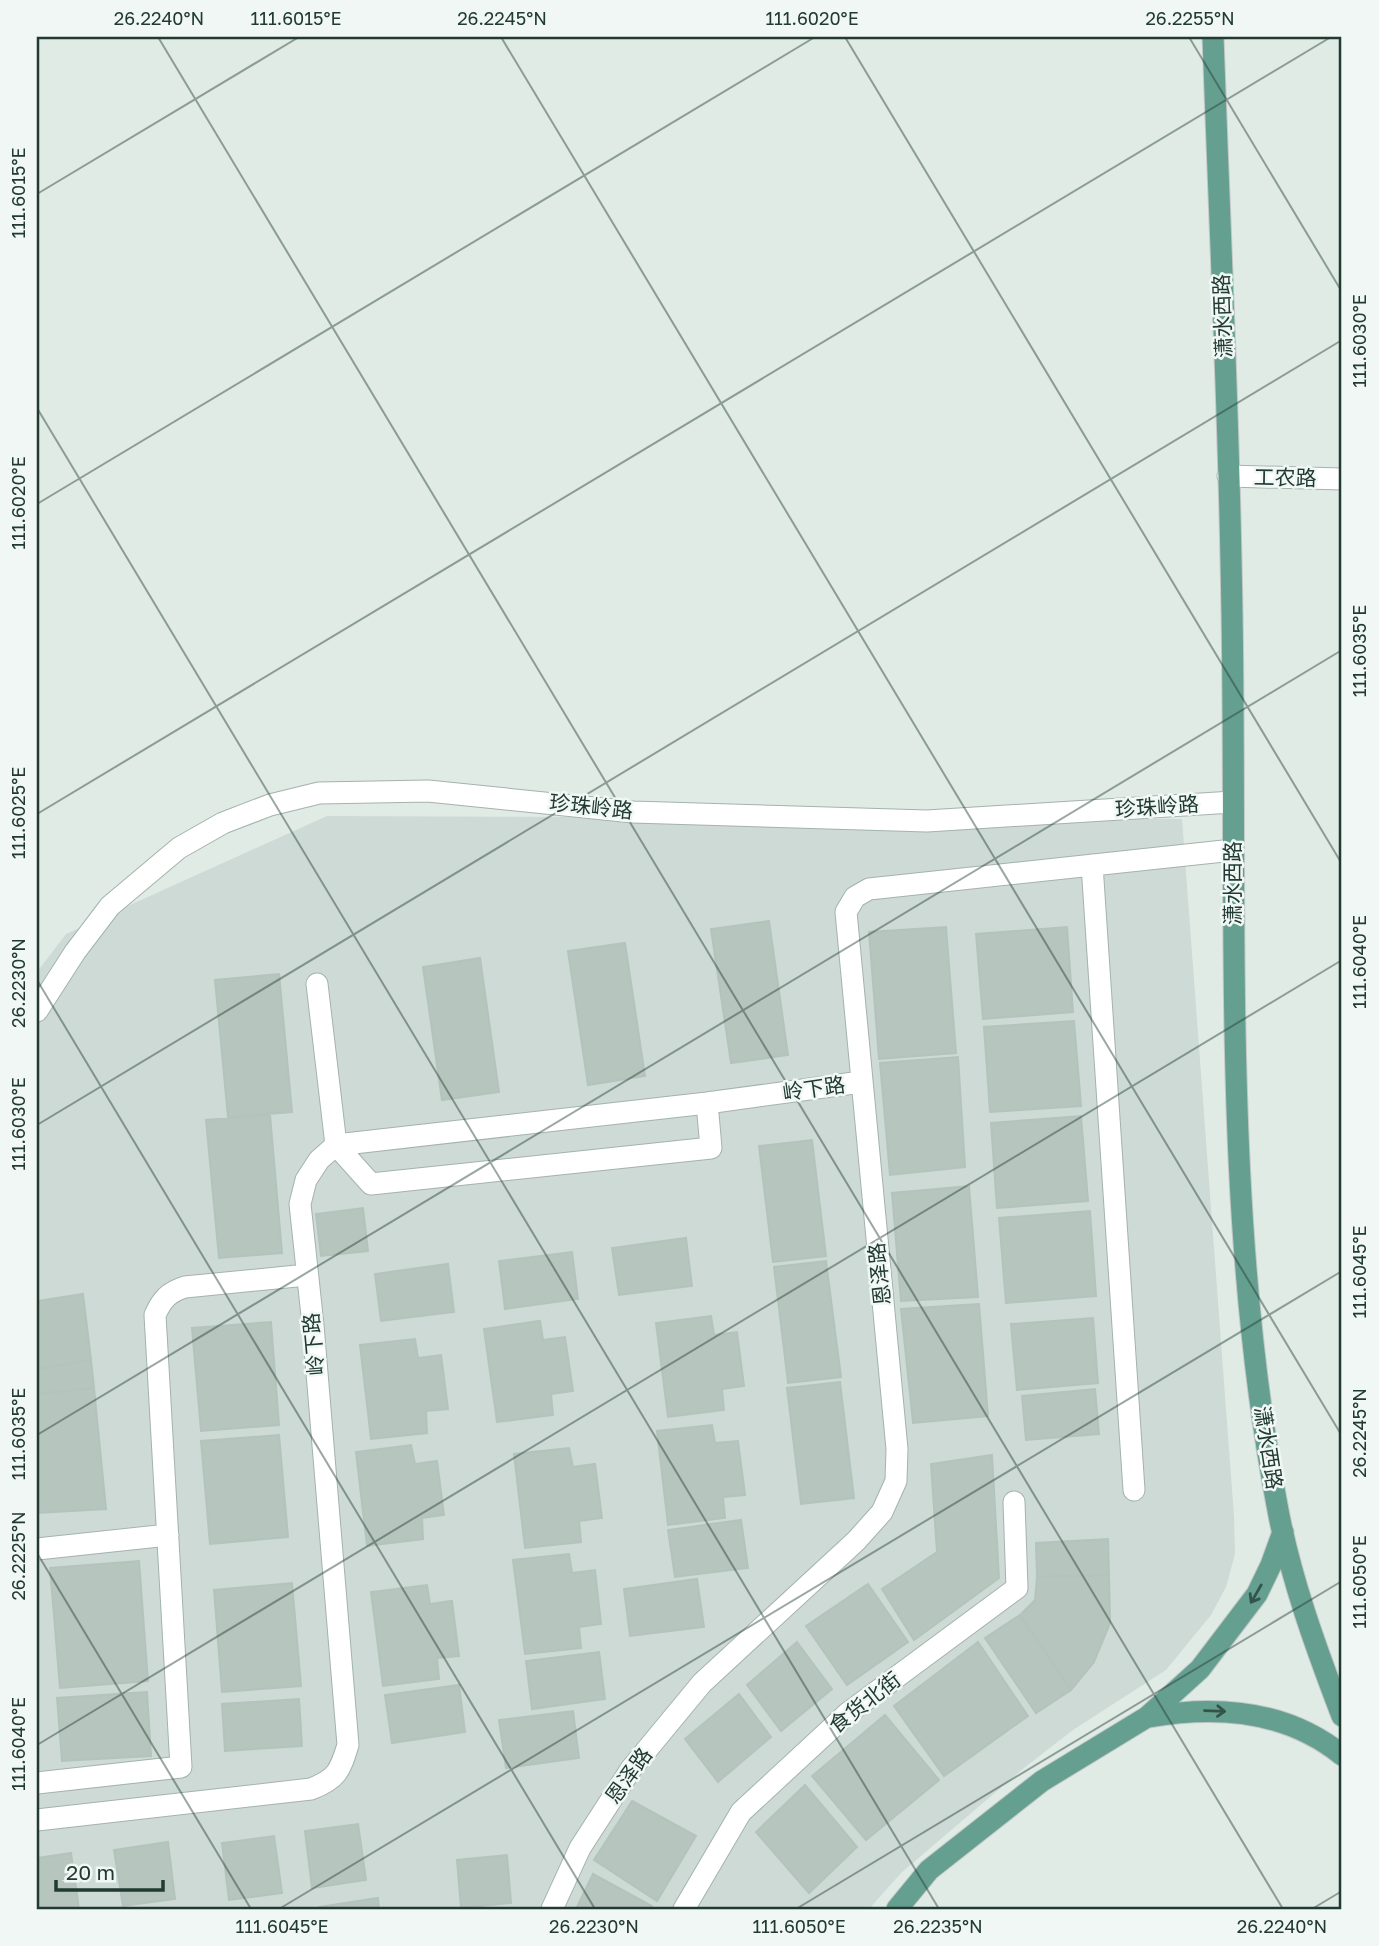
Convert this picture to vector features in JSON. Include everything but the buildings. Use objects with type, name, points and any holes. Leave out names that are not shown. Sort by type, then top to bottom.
[{"type":"main road","name":"潇水西路","points":[[1213,37],[1228,476],[1238,1174],[1254,1358],[1277,1506],[1307,1620],[1340,1704]]},
{"type":"main road","points":[[897,1909],[929,1870],[1042,1781],[1147,1717],[1200,1669],[1238,1622],[1256,1594],[1271,1566],[1283,1532]]},
{"type":"main road","points":[[1147,1717],[1182,1711],[1214,1710],[1249,1714],[1279,1720],[1308,1732],[1342,1755]]},
{"type":"street","name":"工农路","points":[[1228,476],[1342,479]]},
{"type":"street","name":"珍珠岭路","points":[[37,1012],[75,952],[110,906],[179,848],[223,823],[258,809],[319,793],[428,791],[633,812],[928,821],[1233,802]]},
{"type":"street","name":"恩泽路","points":[[552,1909],[580,1848],[631,1769],[702,1683],[856,1541],[883,1512],[896,1481],[897,1450],[845,912],[855,897],[869,888],[1233,850]]},
{"type":"street","points":[[1092,865],[1135,1490]]},
{"type":"street","points":[[317,984],[336,1145],[371,1184],[711,1149],[707,1103]]},
{"type":"street","name":"岭下路","points":[[37,1820],[312,1789],[329,1782],[342,1766],[348,1745],[300,1204],[306,1180],[319,1160],[336,1145],[707,1103],[861,1082]]},
{"type":"street","points":[[37,1783],[181,1767],[155,1315],[162,1300],[173,1291],[185,1287],[307,1275]]},
{"type":"street","name":"食货北街","points":[[684,1909],[741,1812],[848,1713],[1017,1588],[1014,1502]]},
{"type":"street","points":[[37,1549],[168,1535]]},
{"type":"shaded area","points":[[327,816],[1182,819],[1234,1516],[1235,1554],[1226,1587],[1211,1615],[1166,1670],[1073,1730],[1024,1768],[901,1873],[869,1909],[37,1909],[37,972],[66,934]]}]
